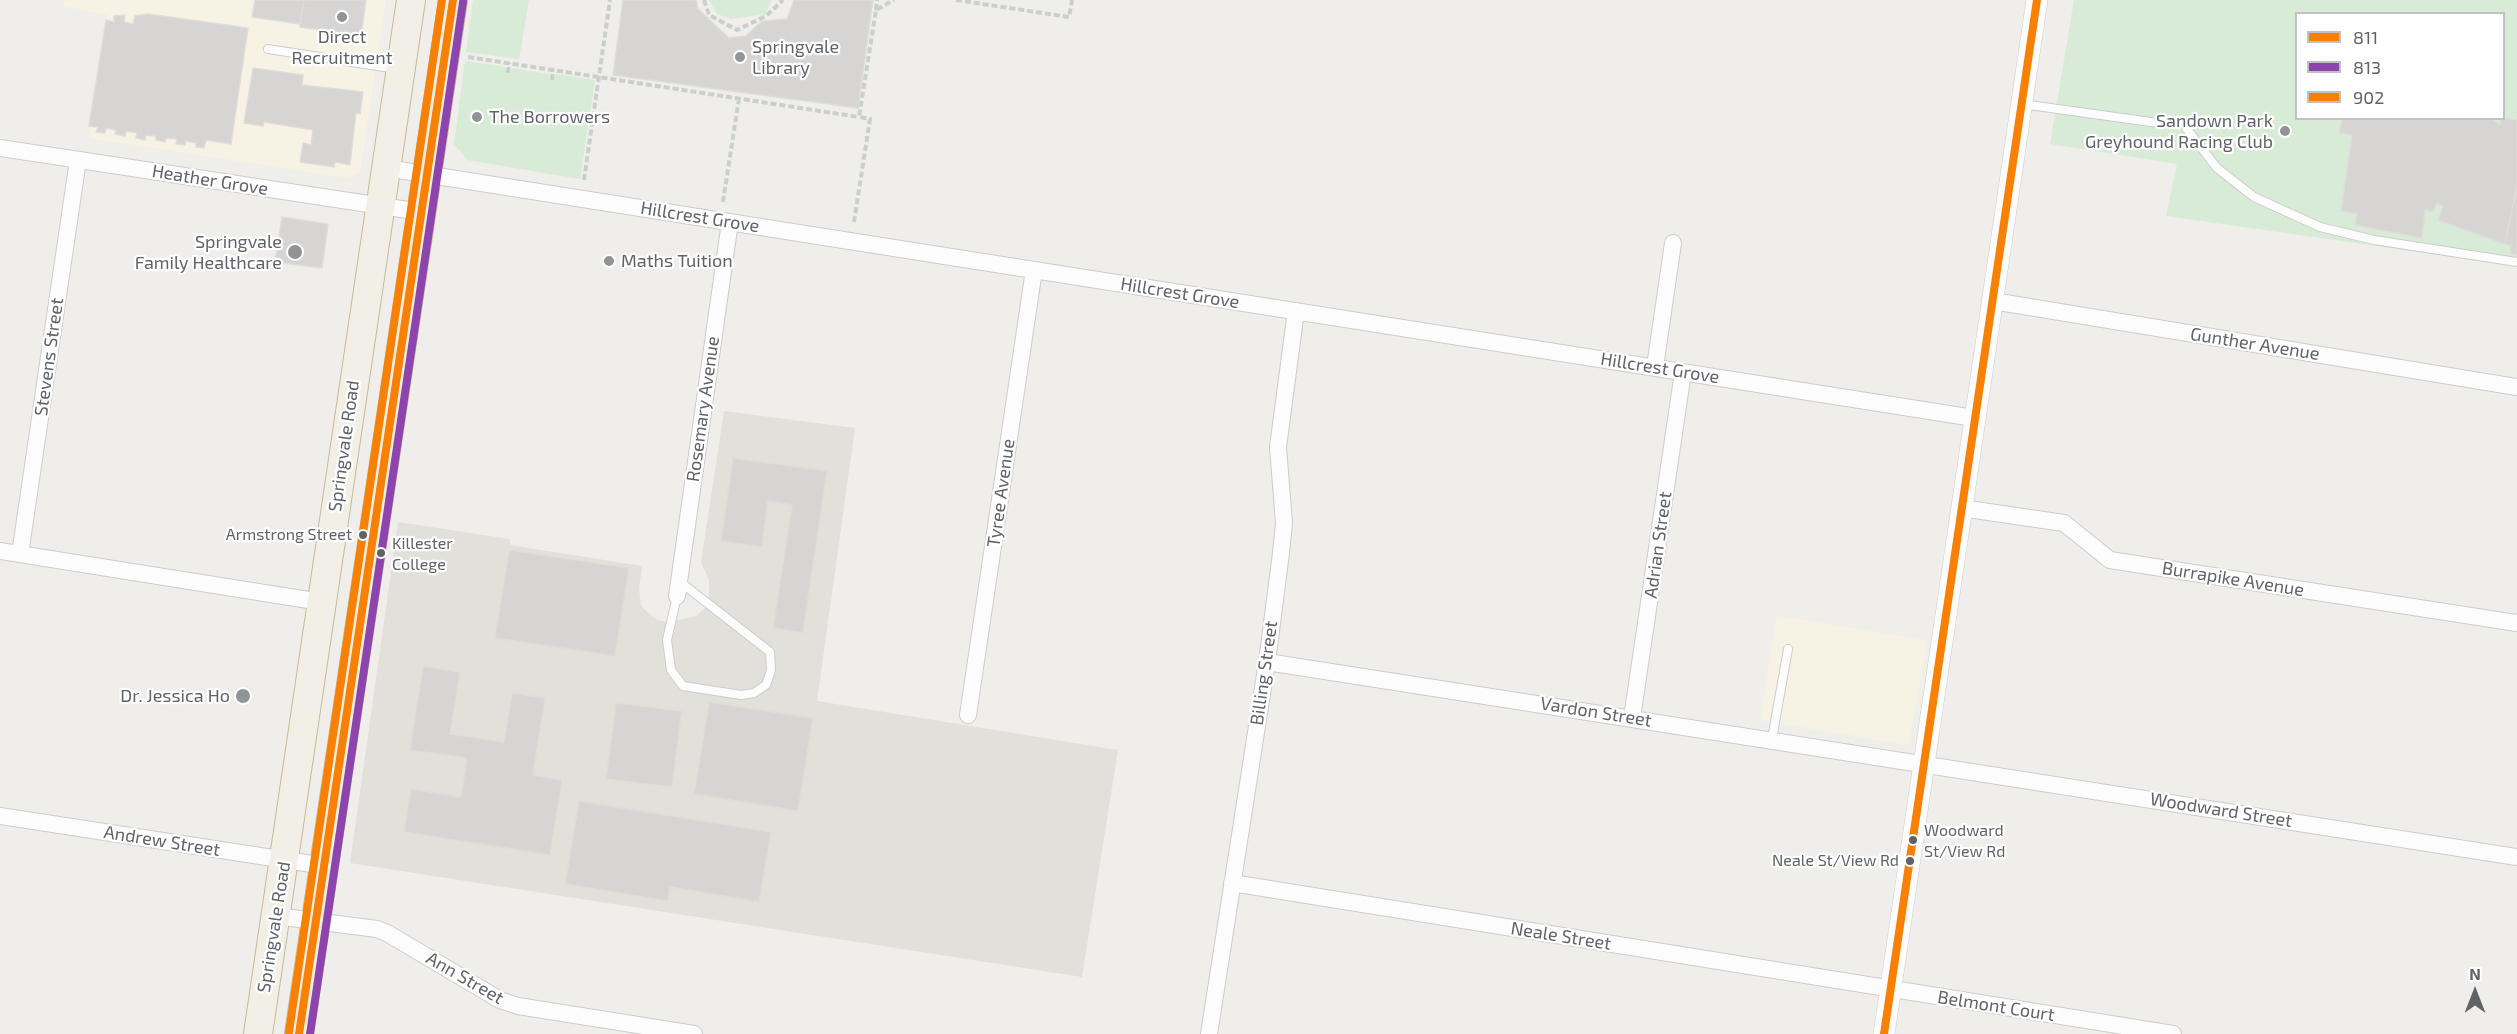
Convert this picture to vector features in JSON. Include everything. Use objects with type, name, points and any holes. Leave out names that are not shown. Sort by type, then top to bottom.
[{"type":"highway","name":"Springvale Road","points":[[258,1034],[411,0]]},
{"type":"highway","points":[[299,1034],[453,0]]},
{"type":"street","points":[[1884,1034],[2037,0]]},
{"type":"street","name":"Heather Grove","points":[[0,148],[421,212]]},
{"type":"street","name":"Stevens Street","points":[[20,554],[78,160]]},
{"type":"street","name":"Hillcrest Grove","points":[[386,168],[1974,418]]},
{"type":"street","name":"Rosemary Avenue","points":[[678,589],[730,222]]},
{"type":"street","points":[[1655,368],[1674,243]]},
{"type":"street","name":"Tyree Avenue","points":[[968,715],[1034,270]]},
{"type":"street","name":"Gunther Avenue","points":[[1993,301],[2517,387]]},
{"type":"street","name":"Billing Street","points":[[1209,1034],[1266,662],[1284,523],[1278,447],[1296,311]]},
{"type":"street","name":"Adrian Street","points":[[1632,718],[1683,372]]},
{"type":"street","name":"Burrapike Avenue","points":[[1961,508],[2064,523],[2110,560],[2517,623]]},
{"type":"street","points":[[0,551],[321,602]]},
{"type":"street","name":"Vardon Street","points":[[1266,662],[1925,764]]},
{"type":"street","name":"Woodward Street","points":[[1925,764],[2517,857]]},
{"type":"street","name":"Andrew Street","points":[[0,816],[325,866]]},
{"type":"street","name":"Neale Street","points":[[1232,884],[1890,990]]},
{"type":"street","name":"Ann Street","points":[[276,916],[387,933],[500,1000],[518,1006],[694,1034]]},
{"type":"street","name":"Belmont Court","points":[[1890,990],[2174,1034]]},
{"type":"lane","points":[[268,49],[401,69]]},
{"type":"lane","points":[[2022,104],[2158,123]]},
{"type":"lane","points":[[2186,128],[2217,168],[2254,197],[2320,227],[2374,240],[2517,262]]},
{"type":"lane","points":[[678,589],[770,652],[771,670],[766,685],[754,693],[741,695],[683,686],[670,670],[667,640],[678,589]]},
{"type":"lane","points":[[1772,739],[1788,649]]},
{"type":"path","points":[[584,180],[610,0]]},
{"type":"path","points":[[704,0],[709,15],[737,30],[766,16],[783,0]]},
{"type":"path","points":[[859,117],[877,0]]},
{"type":"path","points":[[876,10],[894,0]]},
{"type":"path","points":[[956,0],[1069,17],[1072,0]]},
{"type":"path","points":[[464,56],[870,119],[854,222]]},
{"type":"path","points":[[508,73],[509,63]]},
{"type":"path","points":[[552,80],[553,70]]},
{"type":"path","points":[[723,202],[739,99]]},
{"type":"shaded area","points":[[64,0],[386,0],[360,173],[348,178],[89,138],[108,15],[63,6]]},
{"type":"shaded area","name":"Killester College","points":[[724,411],[855,428],[817,701],[1118,750],[1082,977],[350,863],[398,522],[510,539],[510,545],[642,566],[639,589],[641,605],[645,610],[657,620],[668,622],[696,616],[705,608],[709,596],[709,580],[701,562]]},
{"type":"shaded area","points":[[1777,616],[1927,641],[1909,745],[1760,720]]},
{"type":"green space","points":[[473,0],[529,0],[519,59],[466,52]]},
{"type":"green space","points":[[709,0],[772,0],[765,14],[732,19],[717,14]]},
{"type":"green space","name":"Sandown Park Greyhound Racing Club","points":[[2074,0],[2517,0],[2517,266],[2166,216],[2177,164],[2050,144]]},
{"type":"green space","points":[[465,61],[506,67],[506,73],[510,73],[511,68],[550,74],[549,79],[554,80],[556,74],[595,80],[580,179],[467,160],[454,144]]},
{"type":"building","points":[[255,0],[304,0],[300,24],[252,17]]},
{"type":"building","points":[[304,0],[366,0],[361,36],[300,27]]},
{"type":"building","name":"Springvale Library","points":[[623,0],[696,0],[698,9],[729,38],[746,36],[762,21],[787,19],[794,0],[873,0],[858,108],[613,75]]},
{"type":"building","points":[[148,14],[248,28],[231,144],[206,140],[204,148],[196,147],[196,143],[186,141],[185,145],[176,144],[177,139],[166,138],[165,142],[156,140],[156,136],[146,135],[145,140],[136,138],[137,133],[126,131],[125,136],[115,134],[116,130],[106,128],[105,133],[96,132],[98,127],[89,126],[106,20],[114,22],[114,16],[125,15],[124,22],[133,24],[135,16]]},
{"type":"building","points":[[253,68],[303,75],[302,85],[363,92],[360,114],[356,113],[350,165],[335,162],[334,167],[300,162],[303,143],[311,145],[313,130],[264,122],[263,126],[244,123]]},
{"type":"building","points":[[2505,118],[2517,120],[2517,185],[2505,244],[2438,220],[2443,206],[2437,203],[2433,212],[2425,210],[2422,238],[2355,225],[2357,214],[2341,211],[2352,135],[2339,133],[2342,120],[2493,120],[2500,125],[2501,120]]},
{"type":"building","points":[[2517,185],[2517,255],[2510,254],[2511,246],[2505,244]]},
{"type":"building","points":[[282,217],[328,224],[322,268],[275,262]]},
{"type":"building","points":[[733,458],[827,471],[803,633],[773,628],[792,505],[768,501],[762,547],[721,541]]},
{"type":"building","points":[[509,550],[629,568],[615,656],[495,638]]},
{"type":"building","points":[[423,666],[460,672],[450,734],[504,742],[512,693],[545,698],[533,775],[562,780],[550,855],[404,832],[411,789],[461,797],[467,758],[410,750]]},
{"type":"building","points":[[709,702],[813,718],[798,811],[694,794]]},
{"type":"building","points":[[616,703],[682,711],[672,787],[606,779]]},
{"type":"building","points":[[579,801],[771,832],[759,902],[670,887],[668,901],[565,884]]},
{"type":"transit line","name":"902","points":[[289,1032],[442,0]]},
{"type":"transit line","name":"811","points":[[299,1034],[453,0]]},
{"type":"transit line","name":"811","points":[[1884,1034],[2037,0]]},
{"type":"transit line","name":"813","points":[[310,1034],[463,2]]},
{"type":"place","name":"Direct Recruitment","points":[[342,17]]},
{"type":"place","name":"Springvale Library","points":[[740,57]]},
{"type":"place","name":"The Borrowers","points":[[477,117]]},
{"type":"place","name":"Sandown Park Greyhound Racing Club","points":[[2285,131]]},
{"type":"place","name":"Springvale Family Healthcare","points":[[295,252]]},
{"type":"place","name":"Maths Tuition","points":[[609,261]]},
{"type":"place","name":"Armstrong Street","points":[[363,535]]},
{"type":"place","name":"Killester College","points":[[381,553]]},
{"type":"place","name":"Dr. Jessica Ho","points":[[243,696]]},
{"type":"place","name":"Woodward St/View Rd","points":[[1913,840]]},
{"type":"place","name":"Neale St/View Rd","points":[[1910,861]]}]
